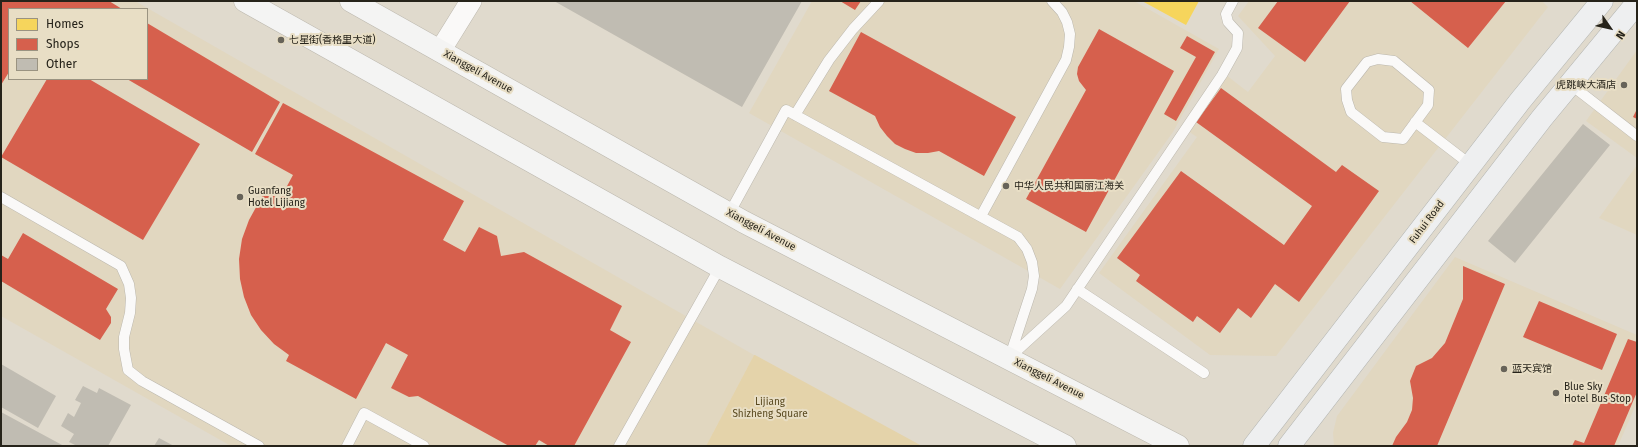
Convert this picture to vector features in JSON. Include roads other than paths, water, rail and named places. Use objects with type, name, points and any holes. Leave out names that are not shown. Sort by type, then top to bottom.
[{"type":"main road","points":[[245,1],[720,267],[1065,446]]},
{"type":"main road","name":"Xianggeli Avenue","points":[[351,1],[729,214],[1178,446]]},
{"type":"main road","name":"Fuhui Road","points":[[1254,446],[1520,101],[1602,1]]},
{"type":"main road","points":[[1289,446],[1542,118],[1637,3]]},
{"type":"street","points":[[440,51],[471,1]]},
{"type":"lane","points":[[795,115],[830,60],[853,29],[879,1]]},
{"type":"lane","points":[[981,216],[1066,60],[1070,47],[1070,34],[1067,22],[1062,12],[1052,1]]},
{"type":"lane","points":[[1009,359],[1066,306],[1222,75],[1237,48],[1238,33],[1228,22],[1226,14],[1233,1]]},
{"type":"lane","points":[[1378,59],[1394,61],[1430,90],[1428,105],[1415,122],[1403,139],[1383,136],[1351,112],[1347,100],[1346,89],[1366,62],[1378,59]]},
{"type":"lane","points":[[1570,84],[1637,136]]},
{"type":"lane","points":[[729,214],[786,110],[1018,237],[1027,249],[1032,262],[1034,276],[1032,289],[1009,359]]},
{"type":"lane","points":[[1415,122],[1471,165]]},
{"type":"lane","points":[[1,197],[121,266],[129,284],[131,298],[130,313],[124,336],[124,349],[128,370],[142,381],[259,446]]},
{"type":"lane","points":[[619,446],[720,267]]},
{"type":"lane","points":[[1077,290],[1204,373]]},
{"type":"lane","points":[[347,446],[364,413],[424,446]]},
{"type":"place","name":"七星街(香格里大道)","points":[[281,40]]},
{"type":"place","name":"虎跳峡大酒店","points":[[1624,85]]},
{"type":"place","name":"中华人民共和国丽江海关","points":[[1006,186]]},
{"type":"place","name":"Guanfang Hotel Lijiang","points":[[240,197]]},
{"type":"place","name":"蓝天宾馆","points":[[1504,369]]},
{"type":"place","name":"Blue Sky Hotel Bus Stop","points":[[1556,393]]},
{"type":"park label","name":"Lijiang Shizheng Square","points":[[770,408]]}]
